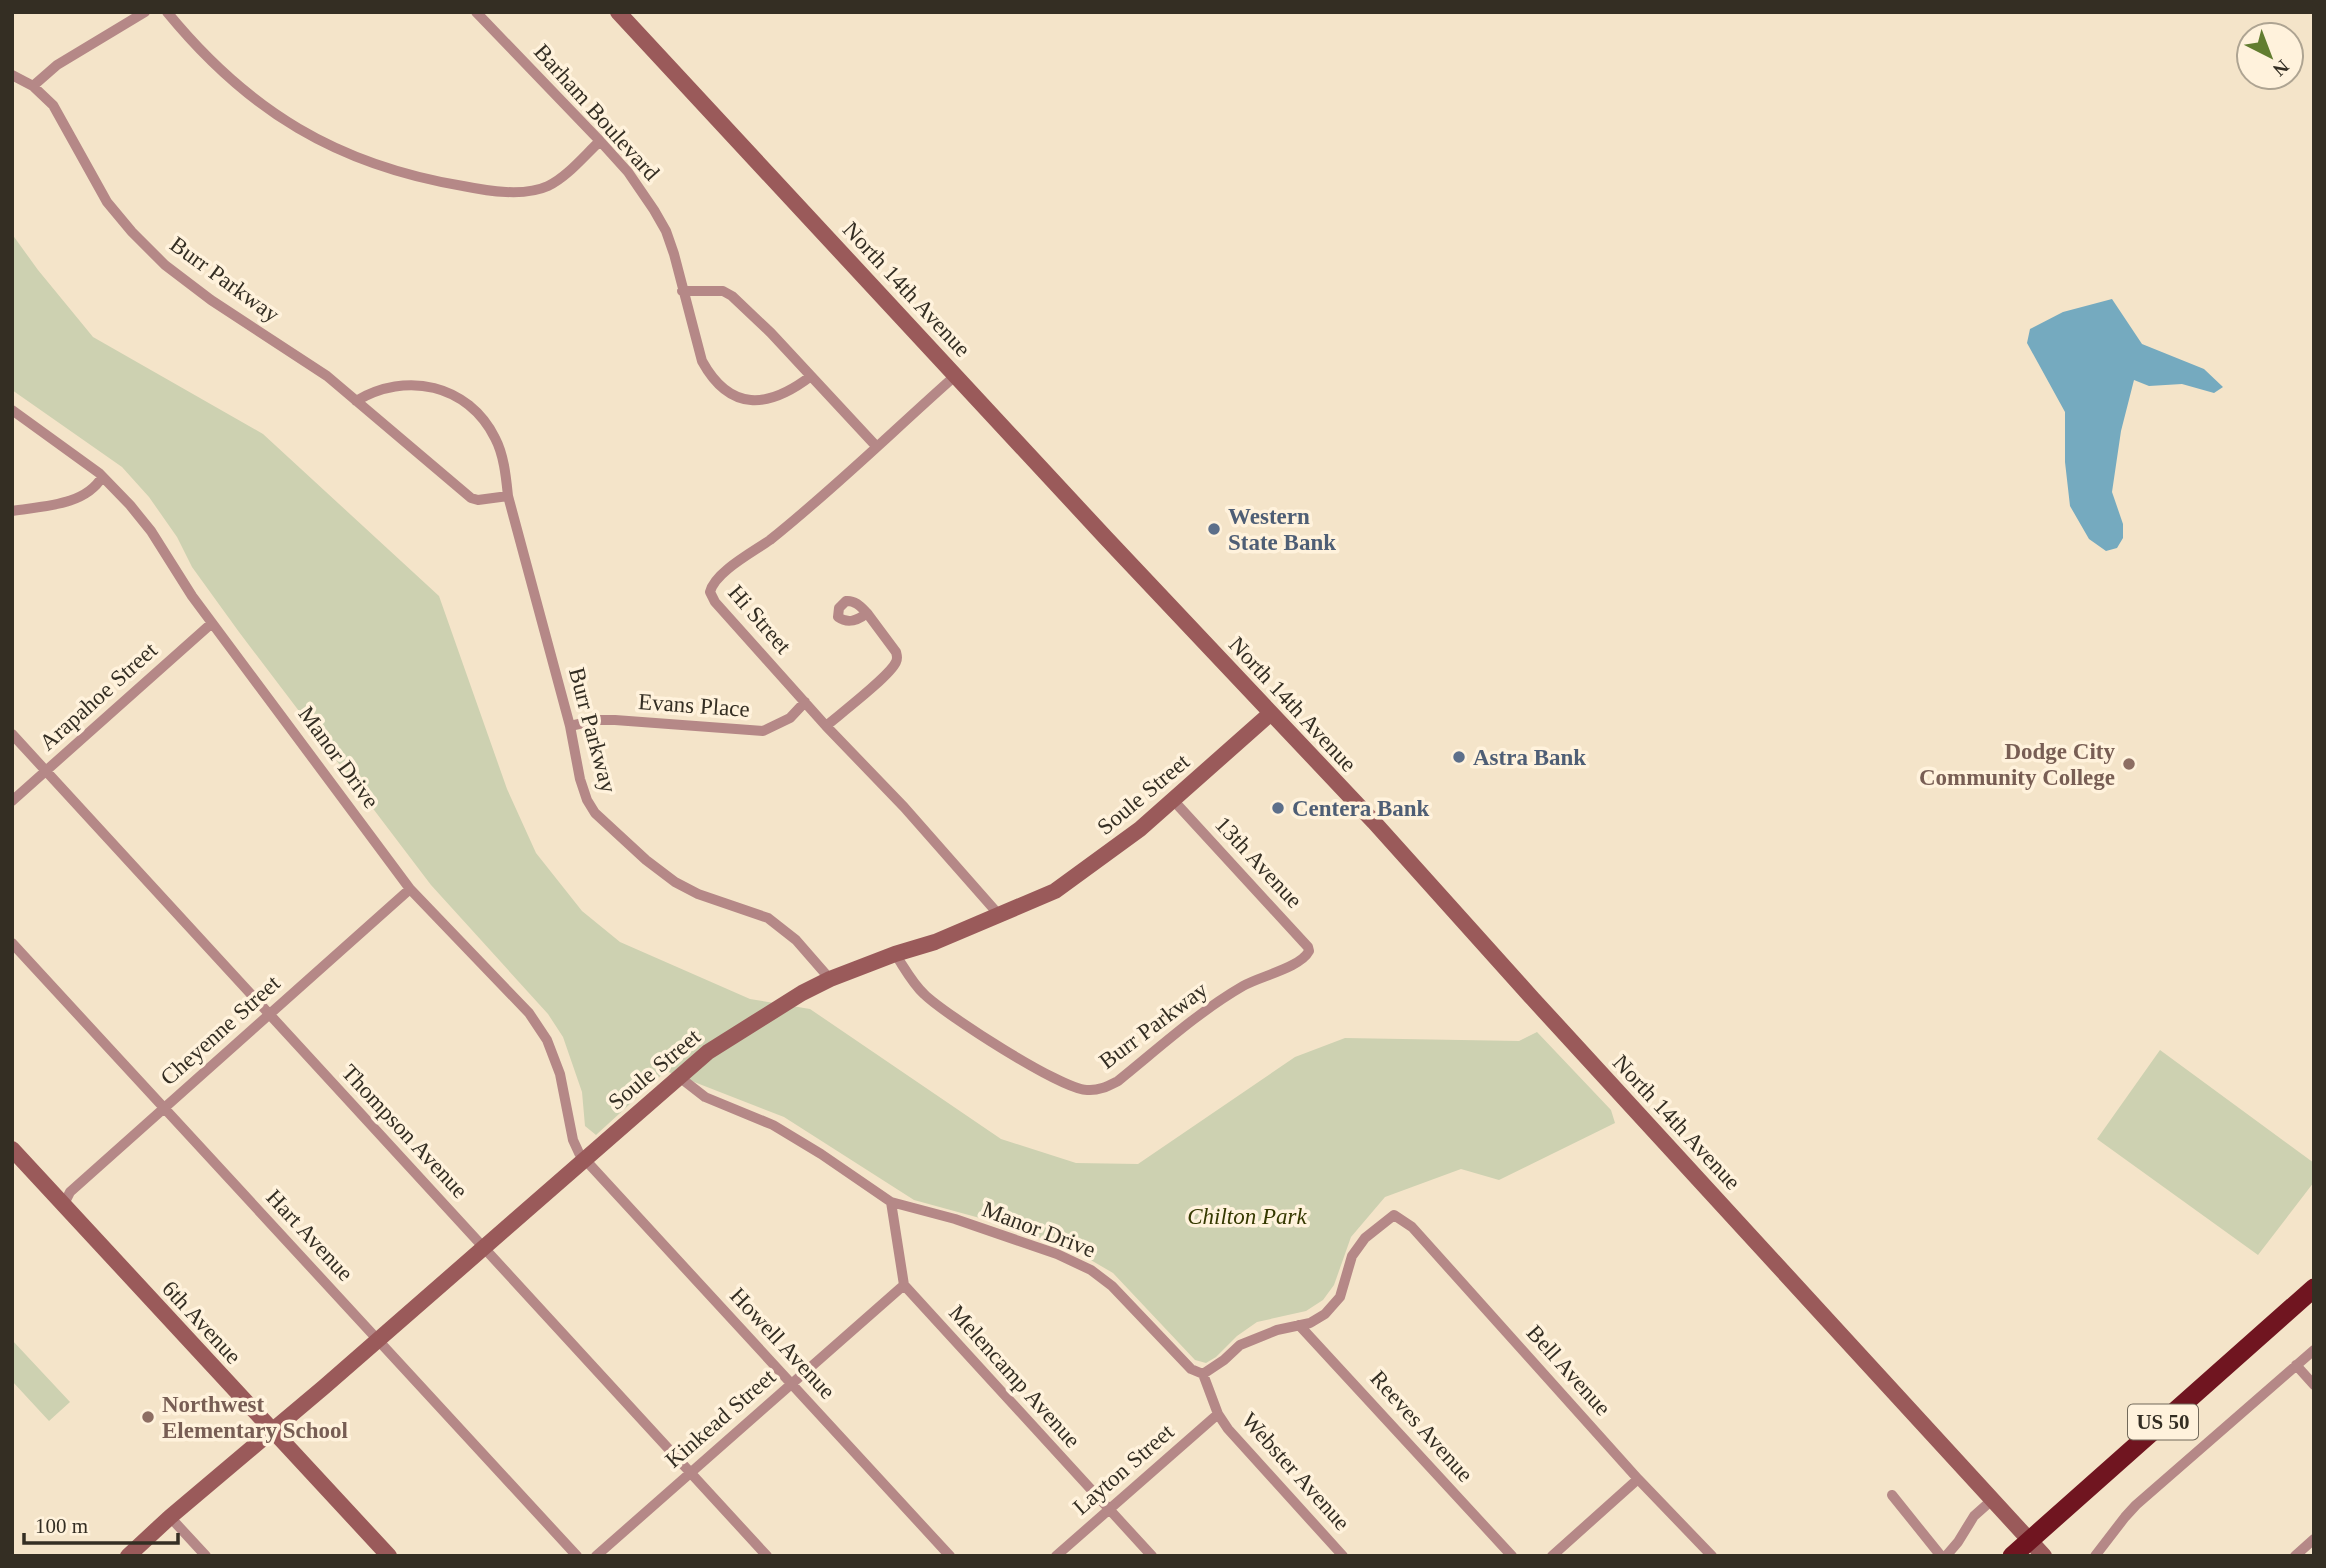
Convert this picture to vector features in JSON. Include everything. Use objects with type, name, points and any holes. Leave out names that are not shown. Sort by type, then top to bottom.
[{"type":"highway","name":"US 50","points":[[2012,1556],[2314,1288]]},
{"type":"main road","name":"North 14th Avenue","points":[[618,12],[1374,822],[2043,1556]]},
{"type":"main road","name":"Soule Street","points":[[128,1556],[708,1052],[749,1024],[830,979],[935,942],[1055,891],[1111,851],[1173,800],[1270,713]]},
{"type":"main road","name":"6th Avenue","points":[[12,1149],[389,1556]]},
{"type":"street","points":[[33,86],[57,65],[145,12]]},
{"type":"street","points":[[167,12],[204,56],[236,85],[281,119],[343,153],[411,176],[472,188],[535,190],[557,181],[600,141]]},
{"type":"street","name":"Barham Boulevard","points":[[476,12],[628,172],[666,231],[702,361],[710,376],[736,396],[755,401],[775,398],[792,391],[811,376]]},
{"type":"street","name":"Burr Parkway","points":[[12,75],[33,86],[53,104],[107,202],[165,265],[211,300],[305,360],[471,498],[478,500],[509,496]]},
{"type":"street","points":[[682,291],[723,291],[732,296],[876,446]]},
{"type":"street","name":"Hi Street","points":[[955,376],[779,532],[721,575],[711,586],[710,592],[715,602],[826,726],[904,807],[1000,916]]},
{"type":"street","name":"Burr Parkway","points":[[356,401],[371,393],[410,383],[437,388],[458,398],[481,418],[496,439],[570,726],[580,779],[595,813],[646,860],[675,882],[698,894],[768,918],[796,940],[830,979]]},
{"type":"street","name":"Manor Drive","points":[[12,410],[102,477],[130,505],[152,531],[192,596],[410,890],[529,1013],[547,1040],[560,1074],[573,1140],[584,1159]]},
{"type":"street","points":[[12,510],[79,498],[90,492],[102,477]]},
{"type":"street","points":[[826,726],[867,692],[897,660],[896,652],[867,613]]},
{"type":"street","name":"Arapahoe Street","points":[[12,801],[212,623]]},
{"type":"street","name":"Evans Place","points":[[570,726],[597,720],[615,720],[763,731],[790,719],[806,702]]},
{"type":"street","name":"Thompson Avenue","points":[[12,734],[767,1556]]},
{"type":"street","name":"13th Avenue","points":[[1173,800],[1308,947],[1307,955]]},
{"type":"street","name":"Cheyenne Street","points":[[63,1206],[70,1192],[410,890]]},
{"type":"street","name":"Hart Avenue","points":[[12,943],[577,1556]]},
{"type":"street","name":"Burr Parkway","points":[[895,954],[924,994],[962,1022],[1045,1074],[1086,1091],[1101,1089],[1118,1081],[1224,998],[1245,985],[1302,960],[1307,955]]},
{"type":"street","name":"Manor Drive","points":[[678,1076],[705,1097],[773,1125],[891,1202],[955,1219],[1057,1254],[1091,1270],[1112,1286],[1191,1369],[1203,1374]]},
{"type":"street","name":"Howell Avenue","points":[[584,1159],[950,1556]]},
{"type":"street","points":[[891,1202],[904,1285]]},
{"type":"street","name":"Bell Avenue","points":[[1299,1325],[1310,1323],[1325,1314],[1340,1297],[1352,1256],[1365,1238],[1394,1215],[1412,1227],[1638,1479],[1712,1556]]},
{"type":"street","name":"Kinkead Street","points":[[596,1556],[904,1285]]},
{"type":"street","name":"Melencamp Avenue","points":[[904,1285],[1152,1556]]},
{"type":"street","points":[[1203,1374],[1240,1345],[1277,1330],[1299,1325]]},
{"type":"street","name":"Reeves Avenue","points":[[1299,1325],[1512,1556]]},
{"type":"street","points":[[2095,1556],[2130,1511],[2314,1350]]},
{"type":"street","points":[[2296,1365],[2314,1385]]},
{"type":"street","name":"Webster Avenue","points":[[1203,1374],[1218,1413],[1228,1429],[1343,1556]]},
{"type":"street","name":"Layton Street","points":[[1056,1556],[1218,1413]]},
{"type":"street","points":[[1552,1556],[1638,1479]]},
{"type":"street","points":[[1892,1495],[1943,1556],[1958,1542],[1974,1516],[1992,1500]]},
{"type":"street","points":[[170,1517],[206,1556]]},
{"type":"street","points":[[2295,1556],[2314,1539]]},
{"type":"green space","name":"Chilton Park","points":[[12,234],[93,337],[263,434],[439,596],[507,789],[536,853],[582,911],[620,942],[750,999],[810,1009],[1001,1139],[1076,1163],[1138,1164],[1295,1057],[1345,1038],[1519,1041],[1537,1032],[1611,1110],[1615,1123],[1499,1180],[1461,1169],[1385,1197],[1351,1237],[1334,1285],[1323,1300],[1306,1311],[1257,1322],[1206,1363],[1195,1360],[1113,1273],[1077,1252],[1009,1226],[914,1200],[784,1117],[666,1071],[596,1135],[585,1126],[582,1092],[563,1037],[548,1014],[431,885],[239,632],[192,567],[177,537],[149,497],[122,467],[12,390]]},
{"type":"green space","points":[[2160,1050],[2314,1163],[2314,1182],[2258,1255],[2097,1139]]},
{"type":"green space","points":[[12,1340],[70,1402],[49,1421],[12,1381]]},
{"type":"water","points":[[2112,299],[2142,344],[2204,369],[2223,387],[2214,393],[2182,384],[2149,386],[2134,380],[2121,431],[2112,492],[2123,524],[2123,538],[2117,548],[2106,551],[2089,539],[2070,506],[2065,462],[2065,412],[2027,343],[2030,329],[2063,312]]},
{"type":"place","name":"Western State Bank","points":[[1214,529]]},
{"type":"place","name":"Astra Bank","points":[[1459,757]]},
{"type":"place","name":"Dodge City Community College","points":[[2129,764]]},
{"type":"place","name":"Centera Bank","points":[[1278,808]]},
{"type":"place","name":"Northwest Elementary School","points":[[148,1417]]}]
